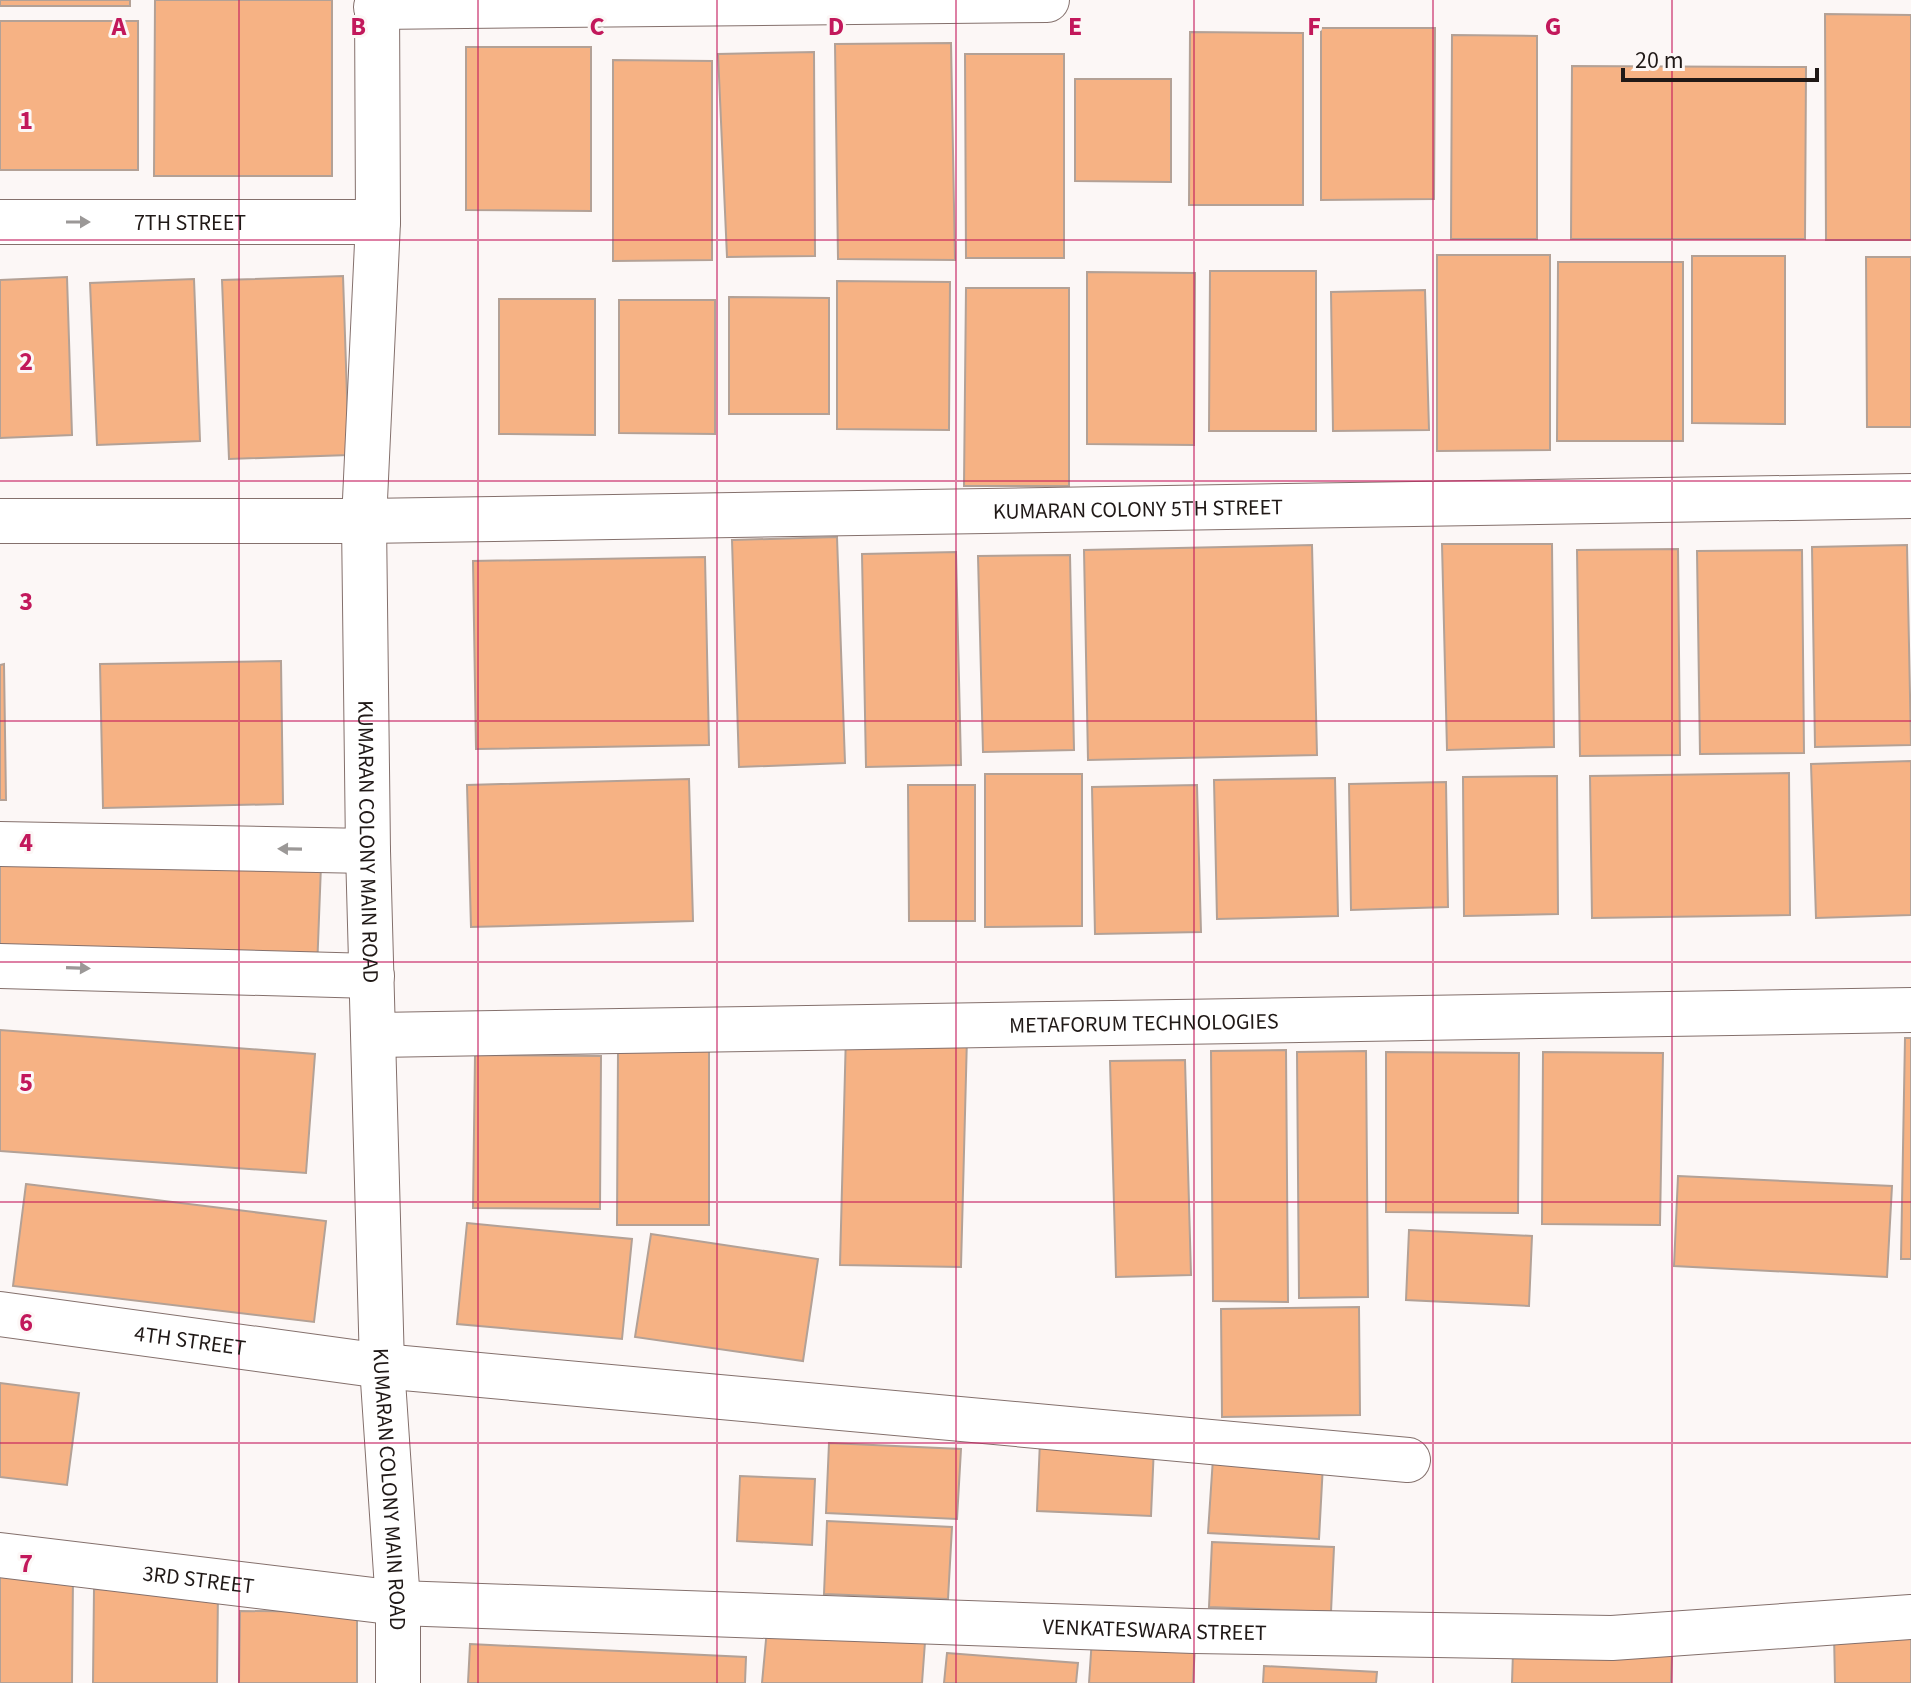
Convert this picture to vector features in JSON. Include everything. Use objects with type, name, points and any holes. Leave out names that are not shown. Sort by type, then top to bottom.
[{"type":"street","points":[[377,4],[1047,0]]},
{"type":"street","name":"KUMARAN COLONY MAIN ROAD","points":[[377,4],[378,222],[364,521],[368,851],[376,1035],[382,1366],[398,1603],[398,1683]]},
{"type":"street","name":"7TH STREET","points":[[0,222],[378,222]]},
{"type":"street","name":"KUMARAN COLONY 5TH STREET","points":[[0,521],[364,521],[1911,496]]},
{"type":"street","points":[[0,844],[368,851]]},
{"type":"street","points":[[0,966],[372,976]]},
{"type":"street","name":"METAFORUM TECHNOLOGIES","points":[[376,1035],[1911,1010]]},
{"type":"street","name":"4TH STREET","points":[[0,1314],[382,1366],[1408,1460]]},
{"type":"street","name":"3RD STREET","points":[[0,1555],[398,1603]]},
{"type":"street","name":"VENKATESWARA STREET","points":[[398,1603],[1194,1631],[1612,1638],[1911,1617]]},
{"type":"building","points":[[0,0],[130,0],[130,6],[0,6]]},
{"type":"building","points":[[155,0],[332,0],[332,176],[154,176]]},
{"type":"building","points":[[1825,14],[1911,15],[1911,240],[1826,240]]},
{"type":"building","points":[[0,21],[138,21],[138,170],[0,170]]},
{"type":"building","points":[[1321,28],[1435,28],[1434,199],[1321,200]]},
{"type":"building","points":[[1190,32],[1303,33],[1303,205],[1189,205]]},
{"type":"building","points":[[1452,35],[1537,36],[1537,239],[1451,239]]},
{"type":"building","points":[[951,43],[955,260],[838,259],[835,44]]},
{"type":"building","points":[[466,47],[591,47],[591,211],[466,210]]},
{"type":"building","points":[[814,52],[815,256],[727,257],[718,54]]},
{"type":"building","points":[[965,54],[1064,54],[1064,258],[966,258]]},
{"type":"building","points":[[613,60],[712,61],[712,260],[613,261]]},
{"type":"building","points":[[1572,66],[1806,67],[1805,239],[1571,239]]},
{"type":"building","points":[[1075,79],[1171,79],[1171,182],[1075,181]]},
{"type":"building","points":[[1437,255],[1550,255],[1550,450],[1437,451]]},
{"type":"building","points":[[1692,256],[1785,256],[1785,424],[1692,423]]},
{"type":"building","points":[[1866,257],[1911,257],[1911,427],[1867,427]]},
{"type":"building","points":[[1558,262],[1683,262],[1683,441],[1557,441]]},
{"type":"building","points":[[1210,271],[1316,271],[1316,431],[1209,431]]},
{"type":"building","points":[[1087,272],[1195,273],[1194,445],[1087,444]]},
{"type":"building","points":[[343,276],[349,455],[229,459],[222,280]]},
{"type":"building","points":[[67,277],[72,435],[0,438],[0,280]]},
{"type":"building","points":[[194,279],[200,441],[97,445],[90,283]]},
{"type":"building","points":[[837,281],[950,282],[949,430],[837,429]]},
{"type":"building","points":[[966,288],[1069,288],[1069,486],[964,486]]},
{"type":"building","points":[[1425,290],[1429,430],[1333,431],[1331,292]]},
{"type":"building","points":[[729,297],[829,298],[829,414],[729,414]]},
{"type":"building","points":[[499,299],[595,299],[595,435],[499,434]]},
{"type":"building","points":[[619,300],[715,300],[715,434],[619,433]]},
{"type":"building","points":[[837,537],[845,763],[739,767],[732,540]]},
{"type":"building","points":[[1442,544],[1552,544],[1554,747],[1447,750]]},
{"type":"building","points":[[1312,545],[1317,755],[1088,760],[1084,550]]},
{"type":"building","points":[[1907,545],[1911,745],[1815,747],[1812,547]]},
{"type":"building","points":[[1678,549],[1680,755],[1580,756],[1577,550]]},
{"type":"building","points":[[1802,550],[1804,753],[1700,754],[1697,551]]},
{"type":"building","points":[[956,552],[961,765],[866,767],[862,554]]},
{"type":"building","points":[[1070,555],[1074,750],[983,752],[978,556]]},
{"type":"building","points":[[705,557],[709,745],[476,749],[473,561]]},
{"type":"building","points":[[281,661],[283,804],[103,808],[100,664]]},
{"type":"building","points":[[4,664],[6,800],[0,800],[0,665]]},
{"type":"building","points":[[1911,761],[1911,915],[1816,918],[1811,764]]},
{"type":"building","points":[[1789,773],[1790,915],[1592,918],[1590,776]]},
{"type":"building","points":[[985,774],[1082,774],[1082,926],[985,927]]},
{"type":"building","points":[[1557,776],[1558,914],[1464,916],[1463,777]]},
{"type":"building","points":[[1335,778],[1338,916],[1217,919],[1214,780]]},
{"type":"building","points":[[689,779],[693,921],[471,927],[467,785]]},
{"type":"building","points":[[1446,782],[1448,907],[1351,910],[1349,784]]},
{"type":"building","points":[[908,785],[975,785],[975,921],[909,921]]},
{"type":"building","points":[[1197,785],[1201,932],[1095,934],[1092,787]]},
{"type":"building","points":[[0,854],[321,865],[317,970],[0,958]]},
{"type":"building","points":[[0,1030],[315,1054],[306,1173],[0,1151]]},
{"type":"building","points":[[846,1033],[967,1037],[961,1267],[840,1265]]},
{"type":"building","points":[[1905,1038],[1911,1038],[1911,1259],[1901,1259]]},
{"type":"building","points":[[1286,1050],[1288,1302],[1213,1301],[1211,1051]]},
{"type":"building","points":[[618,1051],[709,1051],[709,1225],[617,1225]]},
{"type":"building","points":[[1366,1051],[1368,1297],[1299,1298],[1297,1052]]},
{"type":"building","points":[[1386,1052],[1519,1053],[1518,1213],[1386,1212]]},
{"type":"building","points":[[1543,1052],[1663,1053],[1660,1225],[1542,1224]]},
{"type":"building","points":[[475,1055],[601,1056],[600,1209],[473,1208]]},
{"type":"building","points":[[1185,1060],[1191,1275],[1116,1277],[1110,1061]]},
{"type":"building","points":[[1678,1176],[1892,1186],[1887,1277],[1674,1266]]},
{"type":"building","points":[[26,1184],[326,1221],[314,1322],[13,1286]]},
{"type":"building","points":[[467,1223],[632,1239],[622,1339],[457,1324]]},
{"type":"building","points":[[1409,1230],[1532,1236],[1529,1306],[1406,1300]]},
{"type":"building","points":[[651,1234],[818,1259],[803,1361],[635,1337]]},
{"type":"building","points":[[1359,1307],[1360,1415],[1222,1417],[1221,1309]]},
{"type":"building","points":[[0,1383],[79,1393],[67,1485],[0,1477]]},
{"type":"building","points":[[1040,1441],[1154,1446],[1151,1516],[1037,1511]]},
{"type":"building","points":[[829,1443],[961,1449],[957,1519],[826,1513]]},
{"type":"building","points":[[1213,1458],[1323,1464],[1319,1539],[1208,1533]]},
{"type":"building","points":[[740,1476],[815,1479],[812,1545],[737,1541]]},
{"type":"building","points":[[827,1521],[952,1527],[948,1599],[824,1594]]},
{"type":"building","points":[[1212,1542],[1334,1547],[1331,1612],[1209,1607]]},
{"type":"building","points":[[0,1575],[73,1576],[72,1683],[0,1683]]},
{"type":"building","points":[[94,1589],[218,1590],[217,1683],[93,1683]]},
{"type":"building","points":[[240,1611],[357,1612],[357,1683],[239,1683]]},
{"type":"building","points":[[767,1629],[925,1642],[922,1683],[762,1683]]},
{"type":"building","points":[[1834,1634],[1911,1636],[1911,1683],[1835,1683]]},
{"type":"building","points":[[1092,1638],[1195,1644],[1193,1683],[1089,1683]]},
{"type":"building","points":[[470,1644],[746,1657],[745,1683],[468,1683]]},
{"type":"building","points":[[1513,1652],[1672,1655],[1671,1683],[1512,1683]]},
{"type":"building","points":[[947,1653],[1078,1663],[1076,1683],[944,1683]]},
{"type":"building","points":[[1264,1666],[1377,1672],[1376,1683],[1263,1683]]}]
